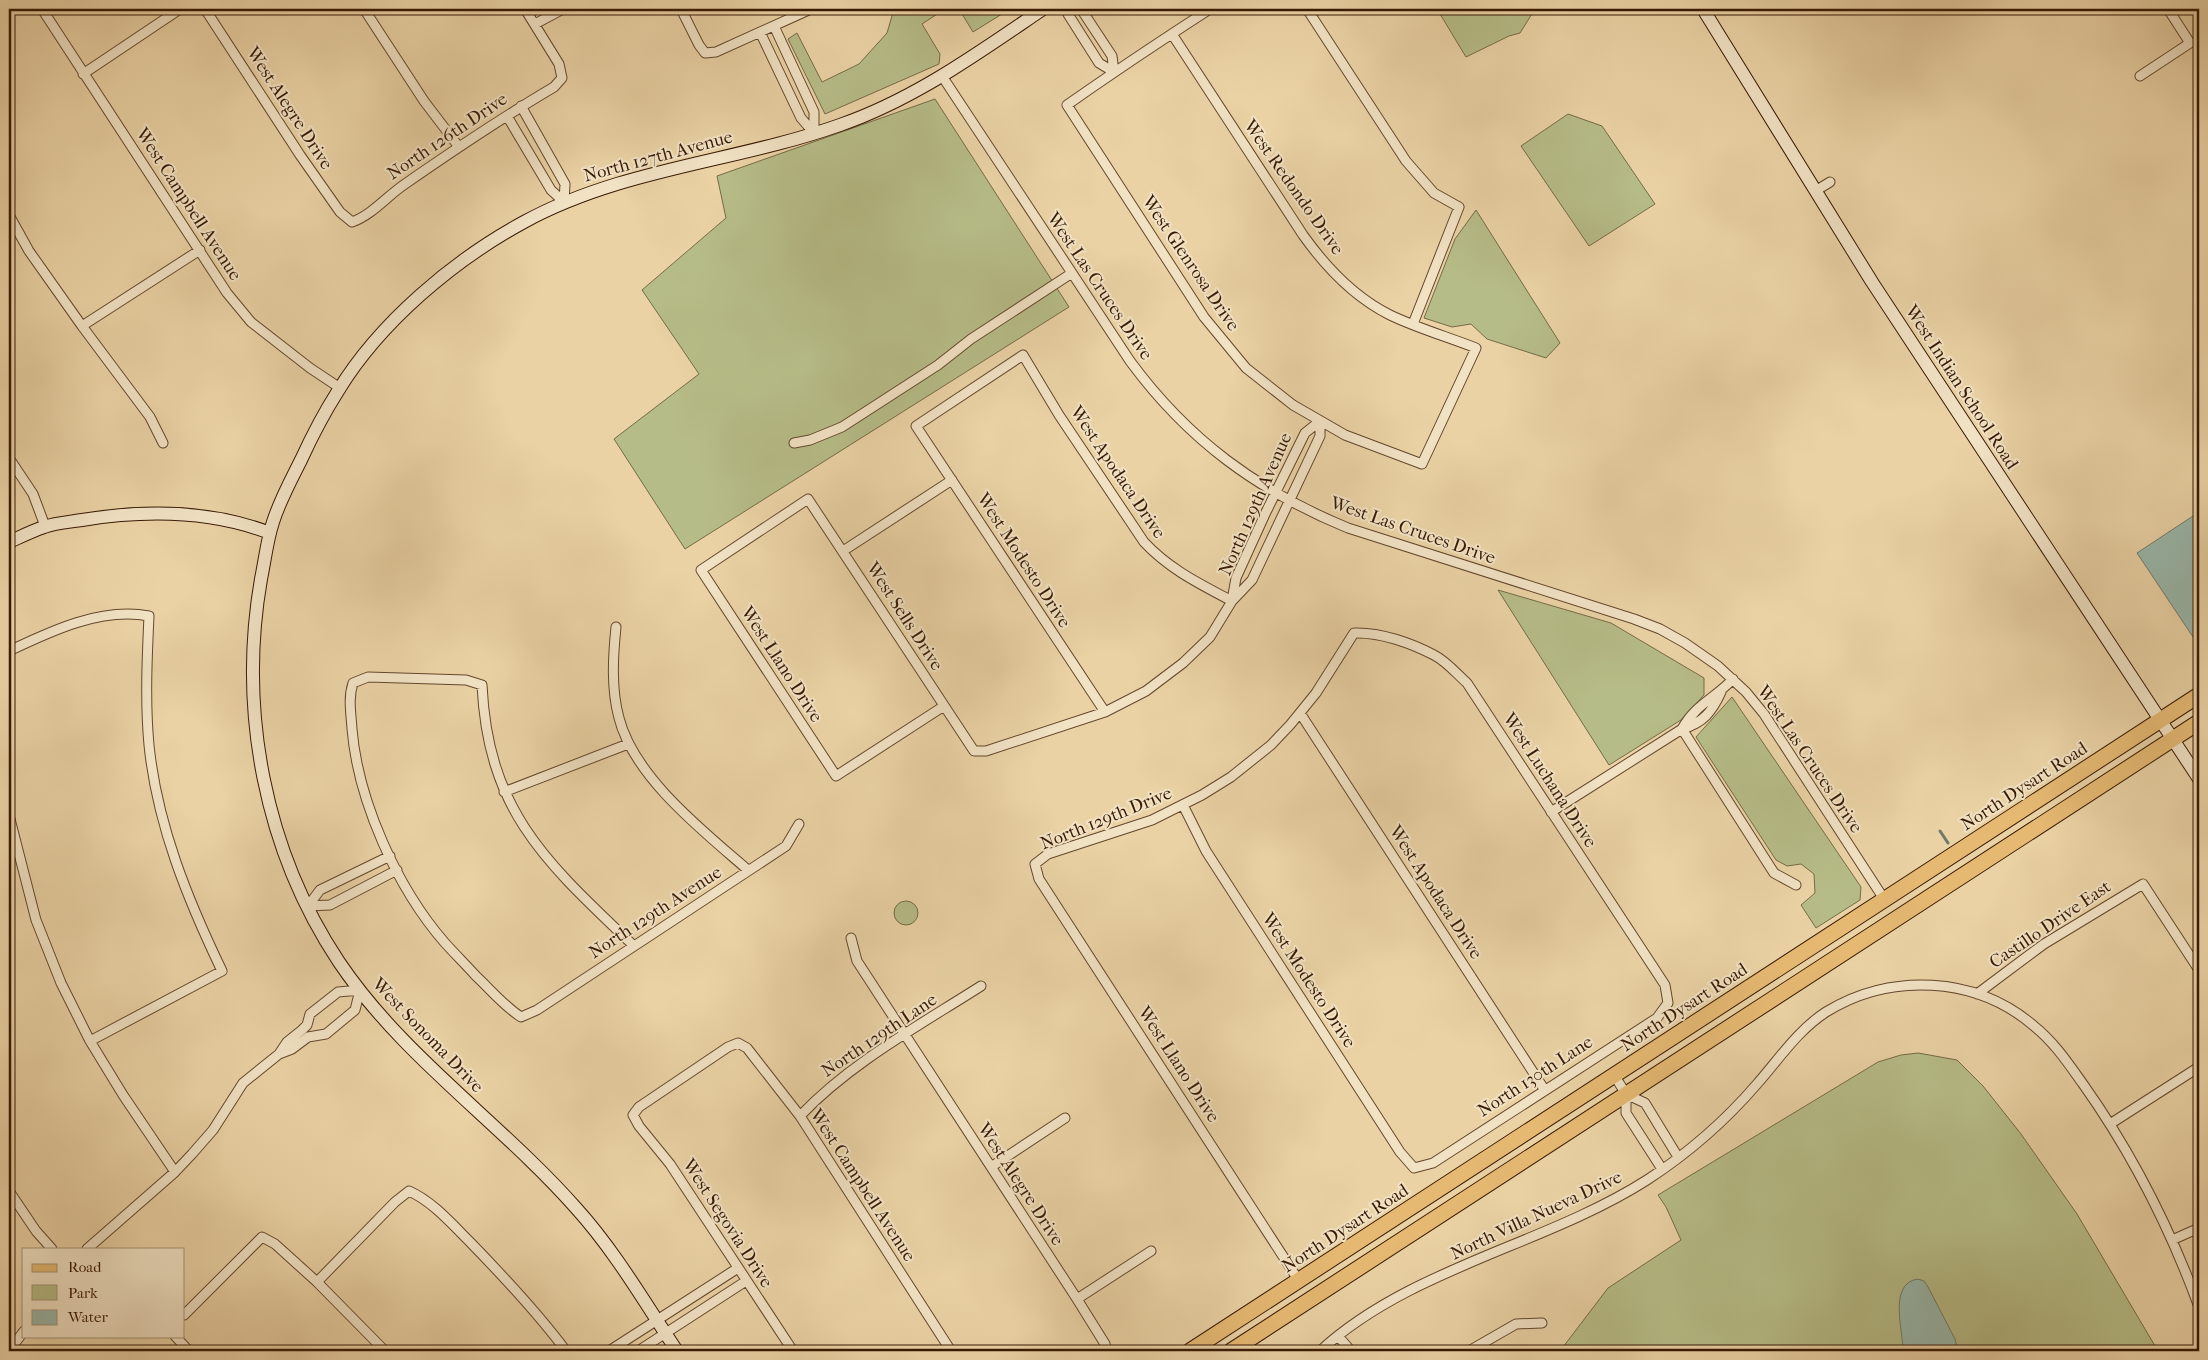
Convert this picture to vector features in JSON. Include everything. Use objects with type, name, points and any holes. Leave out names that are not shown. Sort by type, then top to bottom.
[{"type":"main road","name":"North Dysart Road","points":[[1190,1351],[2199,695]]},
{"type":"main road","points":[[1231,1351],[2199,722]]},
{"type":"main road","points":[[1884,899],[1897,918]]},
{"type":"street","name":"West Campbell Avenue","points":[[42,9],[227,293],[251,322],[310,368],[340,388]]},
{"type":"street","points":[[83,74],[180,9]]},
{"type":"street","name":"West Alegre Drive","points":[[205,9],[300,155],[340,212],[352,222]]},
{"type":"street","points":[[364,9],[424,101],[458,147]]},
{"type":"street","points":[[525,9],[535,24],[563,9]]},
{"type":"street","points":[[681,9],[705,53],[716,52],[811,9]]},
{"type":"street","name":"North 127th Avenue","points":[[288,486],[340,388],[372,346],[400,315],[447,272],[499,236],[564,202],[613,184],[651,172],[814,133],[874,112],[917,91],[942,76],[1043,9]]},
{"type":"street","points":[[1067,9],[1068,14],[1099,63],[1114,72]]},
{"type":"street","points":[[1081,9],[1112,56],[1114,72]]},
{"type":"street","points":[[1114,72],[1210,9]]},
{"type":"street","points":[[1307,9],[1406,161],[1434,192],[1459,207],[1413,324]]},
{"type":"street","name":"West Indian School Road","points":[[1703,9],[1817,190],[1872,282],[2199,779]]},
{"type":"street","points":[[2140,76],[2190,43],[2168,9]]},
{"type":"street","name":"North 126th Drive","points":[[352,222],[363,218],[389,195],[458,147],[554,87],[562,78],[558,64],[535,24]]},
{"type":"street","points":[[774,26],[814,112],[814,133]]},
{"type":"street","points":[[760,32],[801,118],[814,133]]},
{"type":"street","name":"West Redondo Drive","points":[[1172,34],[1322,262],[1356,292],[1388,314],[1476,348],[1422,464]]},
{"type":"street","name":"West Glenrosa Drive","points":[[1114,72],[1067,105],[1204,316],[1246,368],[1293,405],[1345,435],[1422,464]]},
{"type":"street","name":"West Las Cruces Drive","points":[[942,76],[1130,361],[1149,387],[1168,408],[1208,447],[1258,484],[1320,516],[1367,535],[1634,619],[1660,629],[1685,643],[1733,680],[1764,714],[1884,899]]},
{"type":"street","points":[[521,106],[565,184],[564,202]]},
{"type":"street","points":[[507,116],[551,190],[564,202]]},
{"type":"street","points":[[1817,190],[1830,182]]},
{"type":"street","points":[[9,215],[29,250],[82,326],[150,416],[163,443]]},
{"type":"street","points":[[82,326],[200,250]]},
{"type":"street","points":[[794,443],[810,440],[842,427],[938,365],[971,339],[1072,273]]},
{"type":"street","name":"West Modesto Drive","points":[[1024,355],[916,426],[1105,712]]},
{"type":"street","name":"West Apodaca Drive","points":[[1024,355],[1059,415],[1144,542],[1155,554],[1183,575],[1232,601]]},
{"type":"street","name":"North 129th Avenue","points":[[1232,601],[1236,578],[1275,493],[1305,432],[1320,421]]},
{"type":"street","name":"North 129th Avenue","points":[[974,751],[986,751],[1105,712],[1146,691],[1183,663],[1210,637],[1232,601],[1252,580],[1320,436],[1320,421]]},
{"type":"street","points":[[9,458],[33,494],[45,526]]},
{"type":"street","points":[[842,551],[952,480]]},
{"type":"street","name":"West Sonoma Drive","points":[[288,486],[270,533],[257,602],[253,658],[255,720],[260,762],[274,824],[284,854],[308,906],[339,961],[360,990],[392,1028],[575,1206],[615,1256],[677,1351]]},
{"type":"street","name":"West Sells Drive","points":[[701,570],[808,498],[974,751]]},
{"type":"street","points":[[9,542],[45,526],[120,514],[166,513],[257,528],[270,533]]},
{"type":"street","name":"West Llano Drive","points":[[701,570],[836,776],[944,706]]},
{"type":"street","points":[[9,651],[45,634],[77,623],[132,613],[149,616],[146,691],[150,746],[158,798],[174,860],[200,925],[222,972],[90,1041]]},
{"type":"street","points":[[616,627],[614,651],[615,696],[619,718],[628,744],[645,770],[662,789],[748,870]]},
{"type":"street","name":"North 129th Drive","points":[[1035,864],[1048,854],[1152,820],[1183,805],[1230,777],[1265,750],[1300,713],[1316,693],[1354,633]]},
{"type":"street","name":"West Luchana Drive","points":[[1354,633],[1367,633],[1393,639],[1435,656],[1468,683],[1665,985],[1668,1003]]},
{"type":"street","points":[[308,906],[330,905],[397,870],[375,823],[354,748],[349,694],[352,683],[368,677],[466,680],[482,685],[488,739],[504,792],[519,820],[550,864],[633,945]]},
{"type":"street","points":[[1682,730],[1689,717],[1705,700],[1721,692],[1733,680]]},
{"type":"street","points":[[1551,812],[1682,730],[1697,725],[1714,706],[1721,692]]},
{"type":"street","points":[[1695,711],[1703,719]]},
{"type":"street","name":"West Apodaca Drive","points":[[1300,713],[1544,1090]]},
{"type":"street","points":[[1682,730],[1774,873],[1796,885]]},
{"type":"street","points":[[504,792],[628,744]]},
{"type":"street","name":"West Modesto Drive","points":[[1183,805],[1206,851],[1400,1152],[1414,1168]]},
{"type":"street","points":[[9,816],[36,920],[61,983],[90,1041],[123,1096],[175,1172]]},
{"type":"street","name":"North 129th Avenue","points":[[397,870],[414,900],[444,942],[508,1008],[521,1017],[537,1010],[786,846],[798,824]]},
{"type":"street","points":[[308,906],[320,890],[390,856]]},
{"type":"street","name":"West Llano Drive","points":[[1035,864],[1039,879],[1299,1281]]},
{"type":"street","name":"Castillo Drive East","points":[[1977,994],[2050,939],[2143,884],[2199,970]]},
{"type":"street","name":"West Alegre Drive","points":[[851,938],[857,961],[1106,1344],[1107,1351]]},
{"type":"street","name":"North 129th Lane","points":[[800,1116],[819,1096],[846,1074],[981,986]]},
{"type":"street","name":"North Villa Nueva Drive","points":[[1326,1349],[1338,1336],[1389,1302],[1580,1216],[1628,1191],[1678,1157],[1738,1105],[1808,1026],[1842,1003],[1875,990],[1896,986],[1940,986],[1977,994],[2020,1014],[2046,1036],[2073,1070],[2110,1124],[2144,1182],[2172,1240],[2199,1307]]},
{"type":"street","points":[[87,1248],[175,1172],[213,1130],[243,1083],[279,1054],[287,1042],[307,1025],[310,1014],[338,992],[360,990],[355,1010],[326,1034],[308,1037],[292,1049],[279,1054]]},
{"type":"street","name":"North 130th Lane","points":[[1414,1168],[1433,1163],[1657,1018],[1668,1003]]},
{"type":"street","name":"West Campbell Avenue","points":[[633,1115],[639,1106],[728,1047],[738,1043],[747,1048],[800,1116],[951,1351]]},
{"type":"street","points":[[2110,1124],[2199,1067]]},
{"type":"street","points":[[1614,1075],[1626,1094],[1644,1103],[1678,1157]]},
{"type":"street","points":[[1626,1094],[1626,1113],[1662,1169]]},
{"type":"street","name":"West Segovia Drive","points":[[633,1115],[639,1126],[670,1164],[793,1351]]},
{"type":"street","points":[[991,1167],[1065,1118]]},
{"type":"street","points":[[9,1191],[36,1231],[51,1248]]},
{"type":"street","points":[[317,1282],[394,1202],[409,1191],[421,1196],[459,1230],[513,1286],[566,1351]]},
{"type":"street","points":[[2172,1240],[2199,1228]]},
{"type":"street","points":[[185,1314],[262,1237],[275,1244],[317,1282],[385,1351]]},
{"type":"street","points":[[1077,1299],[1151,1251]]},
{"type":"street","points":[[609,1351],[738,1268]]},
{"type":"street","points":[[638,1351],[746,1281]]},
{"type":"street","points":[[1469,1351],[1516,1324],[1542,1323]]},
{"type":"street","points":[[9,1351],[22,1333]]},
{"type":"street","points":[[1338,1336],[1351,1351]]},
{"type":"street","points":[[177,1338],[190,1351]]},
{"type":"green space","points":[[894,9],[945,9],[922,24],[940,54],[939,64],[825,114],[788,39],[797,33],[822,82],[859,64],[887,33]]},
{"type":"green space","points":[[959,9],[1010,9],[973,32]]},
{"type":"green space","points":[[1437,9],[1535,9],[1520,33],[1509,36],[1466,57]]},
{"type":"green space","points":[[935,99],[1069,307],[685,549],[614,439],[699,374],[642,290],[726,218],[717,176]]},
{"type":"green space","points":[[1568,114],[1602,126],[1655,204],[1589,246],[1521,146]]},
{"type":"green space","points":[[1476,210],[1560,343],[1546,358],[1487,339],[1471,324],[1452,327],[1424,318],[1455,239]]},
{"type":"green space","points":[[1498,590],[1611,623],[1704,678],[1704,695],[1681,720],[1609,765]]},
{"type":"green space","points":[[1732,697],[1861,887],[1860,900],[1816,928],[1801,905],[1815,893],[1814,874],[1801,864],[1787,866],[1776,860],[1696,737]]},
{"type":"green space","points":[[906,901],[915,904],[918,913],[915,922],[906,925],[897,922],[894,913],[897,904]]},
{"type":"green space","points":[[1918,1053],[1957,1060],[1983,1086],[2021,1134],[2077,1214],[2158,1351],[1560,1351],[1608,1288],[1681,1240],[1666,1207],[1658,1195],[1878,1062],[1901,1055]]},
{"type":"water","points":[[2199,512],[2199,638],[2195,640],[2137,553]]},
{"type":"water","points":[[1918,1279],[1924,1281],[1928,1287],[1955,1339],[1958,1351],[1903,1351],[1899,1309],[1900,1298],[1903,1289],[1909,1282]]},
{"type":"waterway","points":[[1940,831],[1948,843]]}]
